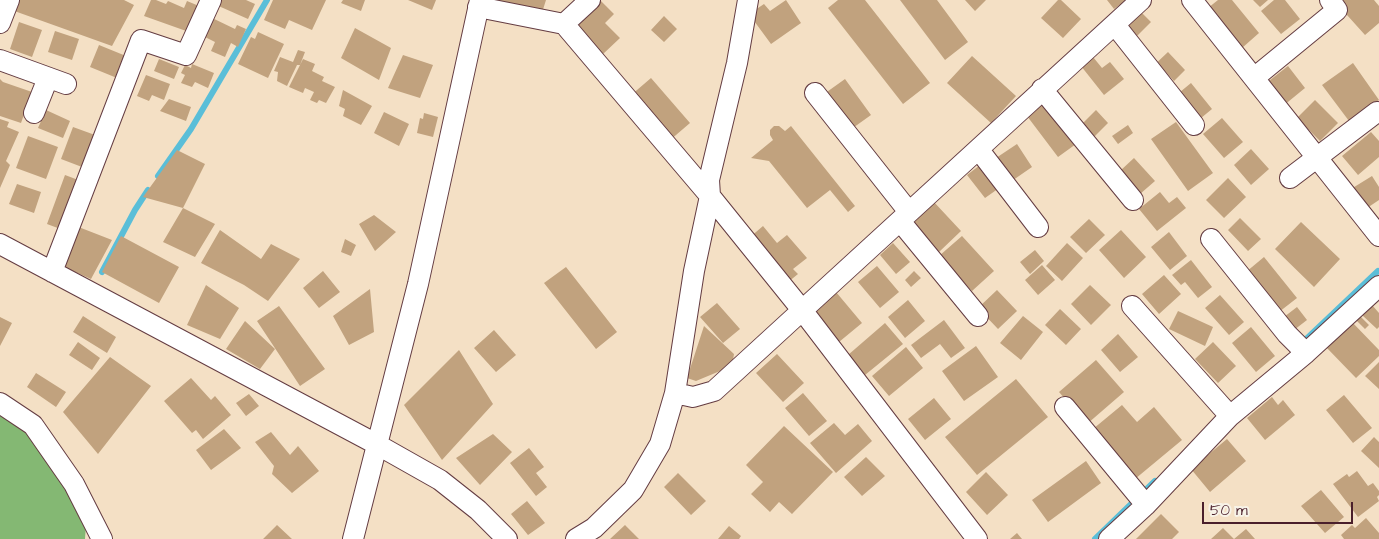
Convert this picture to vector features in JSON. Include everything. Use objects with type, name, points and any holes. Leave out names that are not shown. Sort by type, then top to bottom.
[{"type":"street","points":[[0,24],[9,0]]},
{"type":"street","points":[[52,272],[140,40],[186,55],[211,0]]},
{"type":"street","points":[[564,24],[590,0]]},
{"type":"street","points":[[576,539],[594,528],[633,490],[660,444],[676,393],[694,271],[710,196],[709,180],[737,62],[748,0]]},
{"type":"street","points":[[676,393],[693,397],[714,391],[1141,0]]},
{"type":"street","points":[[1192,0],[1379,236]]},
{"type":"street","points":[[1254,78],[1337,10],[1330,0]]},
{"type":"street","points":[[353,539],[418,284],[479,4],[564,24],[710,196],[802,310],[977,539]]},
{"type":"street","points":[[1115,25],[1194,125]]},
{"type":"street","points":[[0,60],[57,81],[34,113]]},
{"type":"street","points":[[1042,89],[1133,200]]},
{"type":"street","points":[[815,93],[978,316]]},
{"type":"street","points":[[1290,178],[1377,112]]},
{"type":"street","points":[[979,150],[1038,228]]},
{"type":"street","points":[[1211,239],[1287,334],[1304,351]]},
{"type":"street","points":[[0,244],[378,445],[440,480],[478,510],[506,539]]},
{"type":"street","points":[[1109,539],[1230,416],[1379,286]]},
{"type":"street","points":[[1132,306],[1230,416]]},
{"type":"street","points":[[0,402],[33,425],[74,484],[102,539]]},
{"type":"street","points":[[1066,407],[1145,504]]},
{"type":"green space","points":[[0,408],[13,412],[87,510],[85,539],[0,539]]},
{"type":"building","points":[[9,0],[124,0],[134,5],[112,46],[6,8]]},
{"type":"building","points":[[151,0],[166,4],[168,1],[184,8],[187,1],[199,6],[189,32],[144,16]]},
{"type":"building","points":[[216,0],[246,0],[255,4],[248,19],[214,4]]},
{"type":"building","points":[[273,0],[326,0],[312,30],[289,20],[285,29],[264,20]]},
{"type":"building","points":[[343,0],[365,0],[361,11],[341,3]]},
{"type":"building","points":[[408,0],[436,0],[432,10]]},
{"type":"building","points":[[498,0],[546,0],[540,19],[494,10]]},
{"type":"building","points":[[596,0],[600,0],[614,14],[605,23],[620,38],[602,55],[572,24]]},
{"type":"building","points":[[786,0],[801,23],[771,44],[749,14],[764,4],[770,11]]},
{"type":"building","points":[[838,0],[865,0],[930,83],[903,104],[828,8]]},
{"type":"building","points":[[900,0],[937,0],[968,42],[945,60]]},
{"type":"building","points":[[965,0],[986,0],[975,11]]},
{"type":"building","points":[[1058,0],[1061,0],[1081,19],[1063,38],[1041,18]]},
{"type":"building","points":[[1107,0],[1126,0],[1114,9]]},
{"type":"building","points":[[1218,0],[1232,0],[1259,33],[1242,48],[1208,8]]},
{"type":"building","points":[[1253,0],[1268,0],[1260,7]]},
{"type":"building","points":[[1274,0],[1285,0],[1300,19],[1281,34],[1261,11]]},
{"type":"building","points":[[1344,0],[1374,0],[1379,6],[1379,23],[1365,35],[1338,5]]},
{"type":"building","points":[[1140,11],[1151,22],[1134,39],[1123,28]]},
{"type":"building","points":[[208,16],[235,29],[237,25],[246,29],[238,47],[231,43],[225,57],[211,51],[215,42],[199,34]]},
{"type":"building","points":[[664,16],[677,29],[664,42],[651,30]]},
{"type":"building","points":[[19,22],[42,30],[32,57],[10,49]]},
{"type":"building","points":[[355,28],[391,48],[379,80],[341,58]]},
{"type":"building","points":[[55,31],[79,39],[72,60],[48,52]]},
{"type":"building","points":[[258,32],[284,44],[268,78],[238,64],[251,37],[255,39]]},
{"type":"building","points":[[99,45],[126,56],[117,78],[90,67]]},
{"type":"building","points":[[298,50],[305,52],[300,65],[297,65],[287,86],[277,81],[278,72],[274,71],[280,57],[293,62]]},
{"type":"building","points":[[1168,52],[1185,70],[1174,81],[1164,70],[1150,69]]},
{"type":"building","points":[[403,55],[433,65],[420,98],[388,88]]},
{"type":"building","points":[[972,56],[1016,96],[991,123],[947,83]]},
{"type":"building","points":[[1093,57],[1102,68],[1110,62],[1124,79],[1104,95],[1081,66]]},
{"type":"building","points":[[159,59],[179,67],[174,79],[154,71]]},
{"type":"building","points":[[303,59],[315,64],[312,71],[324,77],[322,81],[335,87],[326,103],[319,100],[317,103],[310,100],[314,92],[305,88],[303,93],[289,87]]},
{"type":"building","points":[[1353,63],[1379,100],[1349,121],[1322,85]]},
{"type":"building","points":[[192,64],[214,73],[208,88],[195,82],[192,87],[181,83],[185,75],[181,73],[185,65],[191,68]]},
{"type":"building","points":[[1288,66],[1305,88],[1283,106],[1265,84]]},
{"type":"building","points":[[146,75],[170,84],[164,100],[152,95],[149,101],[137,96]]},
{"type":"building","points":[[651,78],[690,123],[669,141],[630,96]]},
{"type":"building","points":[[0,79],[3,82],[32,92],[21,123],[0,116]]},
{"type":"building","points":[[845,79],[871,115],[850,130],[824,94]]},
{"type":"building","points":[[1191,83],[1212,109],[1195,123],[1174,97]]},
{"type":"building","points":[[343,90],[372,106],[361,125],[343,116],[345,109],[339,106]]},
{"type":"building","points":[[169,99],[191,107],[186,121],[160,111]]},
{"type":"building","points":[[1315,100],[1338,123],[1320,141],[1297,118]]},
{"type":"building","points":[[1045,102],[1076,144],[1058,157],[1027,116]]},
{"type":"building","points":[[46,110],[70,121],[63,138],[38,128]]},
{"type":"building","points":[[1096,110],[1108,123],[1090,141],[1078,128]]},
{"type":"building","points":[[384,112],[409,124],[399,146],[374,133]]},
{"type":"building","points":[[424,113],[438,117],[433,137],[417,133],[420,118],[423,119]]},
{"type":"building","points":[[1222,118],[1243,142],[1224,158],[1203,134]]},
{"type":"building","points":[[0,119],[9,122],[7,127],[19,132],[6,161],[10,165],[0,188]]},
{"type":"building","points":[[1176,122],[1213,173],[1188,191],[1151,139]]},
{"type":"building","points":[[1128,125],[1133,133],[1118,144],[1112,136]]},
{"type":"building","points":[[774,126],[779,126],[785,131],[791,126],[855,206],[848,212],[830,190],[807,208],[769,161],[751,158],[773,140],[770,130]]},
{"type":"building","points":[[73,127],[95,135],[82,167],[61,159]]},
{"type":"building","points":[[1371,132],[1379,141],[1379,157],[1358,175],[1342,156]]},
{"type":"building","points":[[28,136],[58,147],[46,179],[16,168]]},
{"type":"building","points":[[1017,144],[1032,167],[1006,185],[990,162]]},
{"type":"building","points":[[1251,149],[1269,169],[1251,185],[1234,165]]},
{"type":"building","points":[[177,150],[205,164],[183,208],[143,197]]},
{"type":"building","points":[[1134,158],[1155,181],[1140,194],[1120,171]]},
{"type":"building","points":[[984,162],[1002,186],[985,198],[967,175]]},
{"type":"building","points":[[65,175],[81,181],[63,230],[47,224]]},
{"type":"building","points":[[1372,176],[1379,187],[1379,200],[1364,210],[1351,189]]},
{"type":"building","points":[[1228,178],[1246,197],[1224,218],[1206,200]]},
{"type":"building","points":[[17,184],[41,192],[34,213],[9,204]]},
{"type":"building","points":[[1160,192],[1169,203],[1177,197],[1186,208],[1157,231],[1139,209]]},
{"type":"building","points":[[933,201],[961,231],[939,252],[911,222]]},
{"type":"building","points":[[183,208],[215,224],[195,257],[163,242]]},
{"type":"building","points":[[374,215],[396,232],[375,251],[359,224]]},
{"type":"building","points":[[1240,218],[1261,239],[1248,251],[1228,230]]},
{"type":"building","points":[[1089,219],[1105,235],[1086,253],[1070,237]]},
{"type":"building","points":[[1301,222],[1340,259],[1314,287],[1275,249]]},
{"type":"building","points":[[76,226],[112,240],[91,279],[62,266]]},
{"type":"building","points":[[763,226],[777,243],[787,235],[807,258],[793,269],[798,274],[787,283],[749,238]]},
{"type":"building","points":[[220,230],[261,259],[271,244],[300,259],[268,301],[244,285],[201,263]]},
{"type":"building","points":[[1121,230],[1146,257],[1124,278],[1099,250]]},
{"type":"building","points":[[1169,232],[1187,256],[1170,270],[1151,247]]},
{"type":"building","points":[[121,236],[179,267],[159,303],[102,272]]},
{"type":"building","points":[[962,236],[994,271],[972,291],[939,256]]},
{"type":"building","points":[[345,239],[356,245],[351,256],[341,252]]},
{"type":"building","points":[[893,243],[910,262],[896,274],[880,255]]},
{"type":"building","points":[[1067,243],[1083,258],[1062,281],[1046,266]]},
{"type":"building","points":[[1035,250],[1044,261],[1030,274],[1020,262]]},
{"type":"building","points":[[1264,257],[1297,298],[1279,312],[1246,272]]},
{"type":"building","points":[[1191,260],[1212,287],[1198,298],[1185,282],[1181,285],[1172,275]]},
{"type":"building","points":[[1042,265],[1055,280],[1038,295],[1025,280]]},
{"type":"building","points":[[877,266],[899,292],[880,308],[858,282]]},
{"type":"building","points":[[566,267],[617,332],[596,349],[544,283]]},
{"type":"building","points":[[323,271],[340,292],[319,308],[303,288]]},
{"type":"building","points":[[914,271],[921,278],[911,287],[905,280]]},
{"type":"building","points":[[1164,275],[1181,294],[1159,314],[1142,294]]},
{"type":"building","points":[[206,285],[239,308],[220,339],[187,325]]},
{"type":"building","points":[[1090,285],[1111,305],[1091,325],[1071,304]]},
{"type":"building","points":[[370,289],[374,332],[349,345],[333,316]]},
{"type":"building","points":[[997,290],[1017,311],[998,329],[978,308]]},
{"type":"building","points":[[836,292],[862,323],[839,342],[813,312]]},
{"type":"building","points":[[1220,295],[1244,322],[1229,335],[1205,308]]},
{"type":"building","points":[[908,300],[925,321],[905,338],[888,317]]},
{"type":"building","points":[[717,303],[740,329],[723,343],[700,317]]},
{"type":"building","points":[[1372,305],[1379,313],[1379,327],[1377,329],[1362,315]]},
{"type":"building","points":[[279,306],[325,369],[300,386],[257,321]]},
{"type":"building","points":[[1297,307],[1307,320],[1294,330],[1284,317]]},
{"type":"building","points":[[1060,309],[1081,329],[1066,345],[1045,325]]},
{"type":"building","points":[[1178,311],[1213,327],[1205,346],[1169,329]]},
{"type":"building","points":[[1359,315],[1369,325],[1365,329],[1355,319]]},
{"type":"building","points":[[83,316],[116,337],[107,353],[73,332]]},
{"type":"building","points":[[1023,316],[1043,332],[1021,360],[1000,343]]},
{"type":"building","points":[[0,317],[12,323],[0,346]]},
{"type":"building","points":[[944,320],[965,348],[951,358],[940,344],[921,358],[911,345]]},
{"type":"building","points":[[245,321],[275,349],[260,369],[226,349]]},
{"type":"building","points":[[1351,321],[1379,350],[1379,356],[1356,378],[1325,346]]},
{"type":"building","points":[[885,323],[903,344],[865,375],[848,355]]},
{"type":"building","points":[[704,326],[734,354],[732,366],[696,381],[687,378]]},
{"type":"building","points":[[1251,327],[1275,356],[1256,372],[1232,343]]},
{"type":"building","points":[[494,330],[516,355],[496,372],[474,348]]},
{"type":"building","points":[[1118,334],[1138,357],[1120,372],[1101,350]]},
{"type":"building","points":[[78,342],[100,358],[92,370],[69,355]]},
{"type":"building","points":[[1213,342],[1236,366],[1218,383],[1195,359]]},
{"type":"building","points":[[976,346],[998,377],[964,401],[942,371]]},
{"type":"building","points":[[906,347],[923,368],[889,396],[872,376]]},
{"type":"building","points":[[459,350],[493,404],[442,460],[404,405]]},
{"type":"building","points":[[777,354],[804,383],[783,402],[756,373]]},
{"type":"building","points":[[110,357],[151,386],[98,454],[63,412]]},
{"type":"building","points":[[1096,360],[1124,392],[1087,424],[1059,392]]},
{"type":"building","points":[[1379,362],[1379,389],[1365,376]]},
{"type":"building","points":[[36,373],[66,392],[56,407],[27,387]]},
{"type":"building","points":[[191,378],[211,400],[215,396],[231,415],[203,439],[196,430],[192,433],[164,401]]},
{"type":"building","points":[[1016,379],[1048,417],[977,475],[945,437]]},
{"type":"building","points":[[803,393],[827,421],[809,436],[785,408]]},
{"type":"building","points":[[249,394],[259,406],[246,416],[236,403]]},
{"type":"building","points":[[1344,395],[1372,428],[1353,443],[1326,410]]},
{"type":"building","points":[[1272,397],[1278,405],[1283,400],[1295,415],[1265,440],[1247,418]]},
{"type":"building","points":[[934,398],[951,419],[925,440],[908,419]]},
{"type":"building","points":[[1122,405],[1137,422],[1154,407],[1182,440],[1135,479],[1093,429]]},
{"type":"building","points":[[834,423],[845,435],[858,424],[872,441],[836,473],[810,443]]},
{"type":"building","points":[[784,426],[833,472],[792,514],[779,502],[770,512],[751,494],[763,482],[746,465]]},
{"type":"building","points":[[224,429],[241,448],[211,470],[196,450]]},
{"type":"building","points":[[271,432],[290,455],[298,446],[319,471],[292,493],[272,474],[274,466],[255,442]]},
{"type":"building","points":[[493,434],[512,452],[480,485],[456,458]]},
{"type":"building","points":[[1374,437],[1379,442],[1379,468],[1361,451]]},
{"type":"building","points":[[1227,439],[1246,461],[1210,492],[1191,469]]},
{"type":"building","points":[[529,448],[544,467],[536,473],[547,487],[536,496],[510,463]]},
{"type":"building","points":[[866,457],[885,476],[862,496],[844,477]]},
{"type":"building","points":[[1086,461],[1101,483],[1048,522],[1032,500]]},
{"type":"building","points":[[1357,471],[1368,486],[1373,483],[1379,491],[1377,497],[1379,501],[1358,517],[1333,484],[1347,474],[1349,477]]},
{"type":"building","points":[[986,472],[1008,495],[987,515],[966,492]]},
{"type":"building","points":[[678,473],[706,501],[691,515],[664,487]]},
{"type":"building","points":[[1321,490],[1344,517],[1325,533],[1301,506]]},
{"type":"building","points":[[527,501],[545,523],[528,535],[511,514]]},
{"type":"building","points":[[1161,514],[1179,532],[1172,539],[1136,539]]},
{"type":"building","points":[[1366,518],[1379,533],[1379,539],[1344,539],[1341,535],[1352,525],[1355,528]]},
{"type":"building","points":[[277,525],[292,539],[263,539]]},
{"type":"building","points":[[625,525],[639,539],[610,539]]},
{"type":"building","points":[[729,526],[741,536],[739,539],[718,539]]},
{"type":"building","points":[[1223,528],[1234,539],[1211,539]]},
{"type":"building","points":[[1246,529],[1255,539],[1234,539]]},
{"type":"building","points":[[1017,533],[1022,539],[1010,539]]},
{"type":"waterway","points":[[158,176],[191,129],[267,0]]},
{"type":"waterway","points":[[102,272],[135,210],[148,190]]},
{"type":"waterway","points":[[1301,344],[1378,271]]},
{"type":"waterway","points":[[1095,539],[1155,481]]}]
